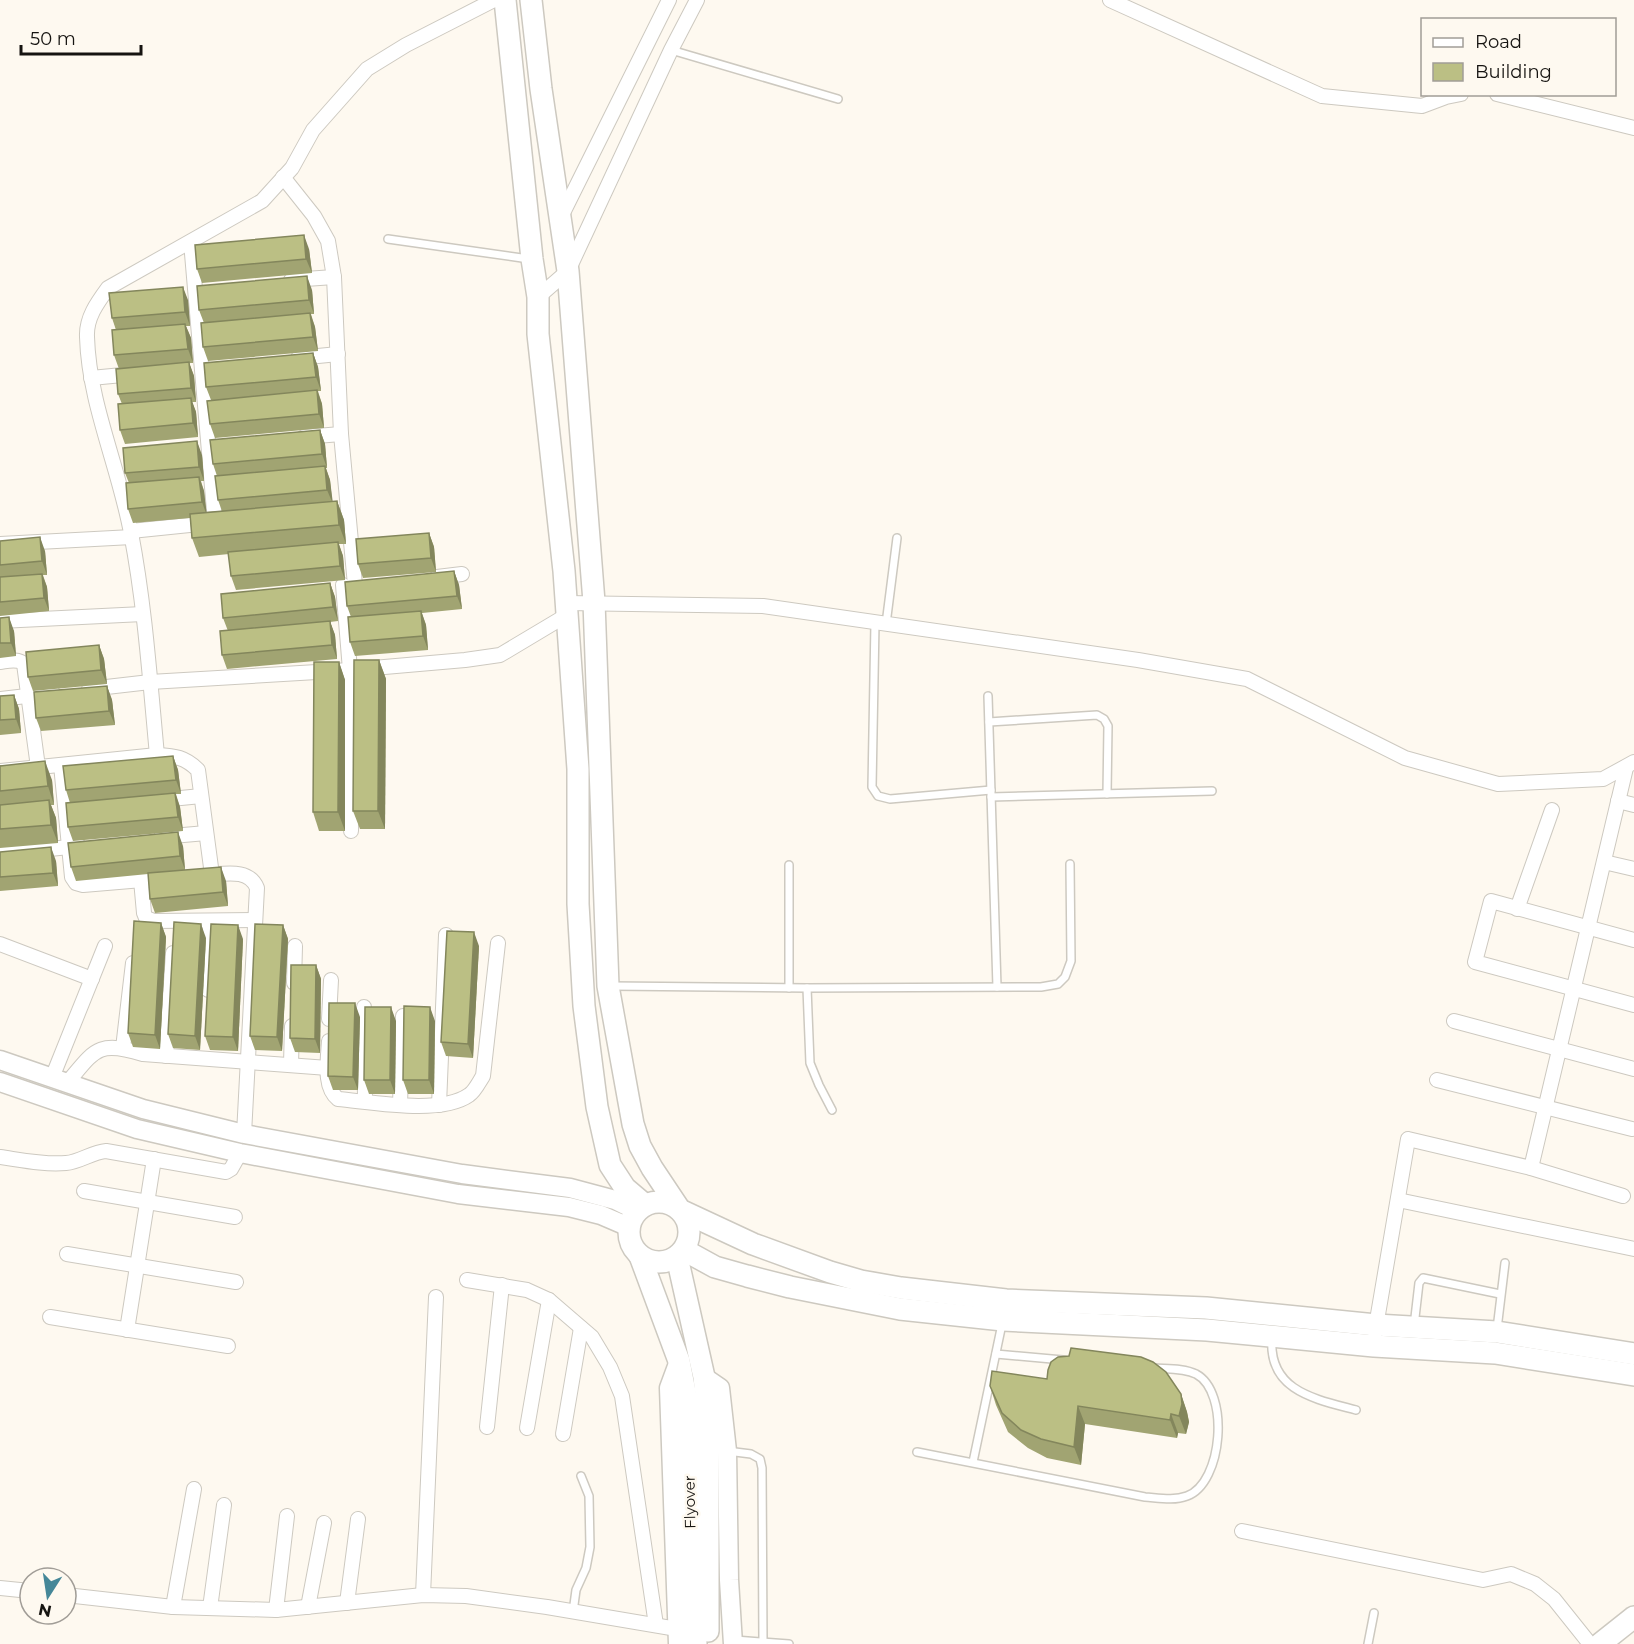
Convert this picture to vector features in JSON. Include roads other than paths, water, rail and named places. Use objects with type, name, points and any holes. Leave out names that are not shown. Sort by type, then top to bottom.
[{"type":"main road","points":[[505,0],[538,297],[538,334],[566,609],[578,769],[578,904],[584,1006],[596,1096],[610,1165],[625,1188],[637,1215],[629,1238],[633,1248],[640,1256],[652,1262],[665,1262],[681,1254],[690,1234],[686,1217],[652,1168],[636,1135],[608,986],[594,602],[568,271],[541,89],[531,0]]},
{"type":"main road","points":[[637,1215],[663,1202],[753,1244],[830,1272],[861,1281],[1005,1310],[1272,1336],[1375,1336],[1414,1327],[1497,1332],[1634,1354]]},
{"type":"main road","points":[[681,1254],[715,1267],[790,1287],[900,1309],[1206,1308],[1275,1315],[1375,1336],[1634,1375]]},
{"type":"main road","name":"Flyover","points":[[681,1254],[704,1377],[698,1410],[696,1644]]},
{"type":"main road","name":"Flyover","points":[[640,1256],[698,1410],[710,1644]]},
{"type":"main road","points":[[1600,1644],[1634,1617]]},
{"type":"street","points":[[157,755],[138,568],[116,450],[91,378],[86,334],[93,308],[108,288],[261,201],[291,168],[313,130],[367,69],[406,45],[494,0]]},
{"type":"street","points":[[560,219],[669,0]]},
{"type":"street","points":[[538,297],[568,271],[671,50],[697,0]]},
{"type":"street","points":[[1111,0],[1322,96],[1422,106],[1451,96]]},
{"type":"street","points":[[1505,96],[1634,128]]},
{"type":"street","points":[[283,177],[314,216],[328,241],[334,277],[343,509],[349,585],[351,831]]},
{"type":"street","points":[[0,544],[132,534],[220,521],[207,444],[201,368],[200,286],[190,242]]},
{"type":"street","points":[[276,281],[334,277]]},
{"type":"street","points":[[281,360],[338,354]]},
{"type":"street","points":[[91,378],[146,373]]},
{"type":"street","points":[[285,438],[340,434]]},
{"type":"street","points":[[426,578],[462,574]]},
{"type":"street","points":[[0,699],[150,682],[350,670],[500,655],[566,609],[594,602],[763,606],[1138,660],[1247,679],[1405,758],[1498,784],[1603,779],[1630,765]]},
{"type":"street","points":[[0,621],[143,614]]},
{"type":"street","points":[[0,662],[13,660],[24,664],[38,767]]},
{"type":"street","points":[[0,771],[157,755],[177,756],[189,761],[198,770],[212,875]]},
{"type":"street","points":[[61,765],[72,877],[76,883],[83,885],[244,874],[250,877],[257,888],[244,1134]]},
{"type":"street","points":[[1531,1168],[1618,801],[1630,765]]},
{"type":"street","points":[[144,802],[201,796]]},
{"type":"street","points":[[1618,801],[1634,805]]},
{"type":"street","points":[[1517,909],[1552,810]]},
{"type":"street","points":[[149,839],[206,833]]},
{"type":"street","points":[[0,854],[92,844]]},
{"type":"street","points":[[1604,862],[1634,869]]},
{"type":"street","points":[[141,880],[146,918],[174,932],[210,921],[255,920]]},
{"type":"street","points":[[1634,940],[1491,901],[1475,962],[1634,1005]]},
{"type":"street","points":[[208,1001],[210,921]]},
{"type":"street","points":[[166,1056],[174,932]]},
{"type":"street","points":[[439,1105],[446,935]]},
{"type":"street","points":[[331,980],[328,1068],[329,1088],[333,1095],[338,1099],[400,1104],[439,1105],[453,1102],[471,1094],[483,1076],[498,943]]},
{"type":"street","points":[[0,944],[92,979]]},
{"type":"street","points":[[60,1081],[92,979],[105,946]]},
{"type":"street","points":[[293,994],[295,946]]},
{"type":"street","points":[[123,1048],[133,960]]},
{"type":"street","points":[[364,1007],[365,1101]]},
{"type":"street","points":[[400,1104],[403,1016]]},
{"type":"street","points":[[291,1064],[292,1017]]},
{"type":"street","points":[[1454,1022],[1634,1069]]},
{"type":"street","points":[[60,1081],[94,1052],[107,1047],[166,1056],[207,1052],[248,1061],[328,1068]]},
{"type":"street","points":[[0,1060],[143,1109],[244,1134],[462,1174],[570,1188],[615,1200],[637,1215]]},
{"type":"street","points":[[1437,1080],[1632,1129]]},
{"type":"street","points":[[0,1082],[137,1129],[240,1153],[458,1194],[569,1207],[601,1215],[637,1215]]},
{"type":"street","points":[[1375,1336],[1408,1139],[1531,1168],[1623,1196]]},
{"type":"street","points":[[0,1157],[64,1163],[78,1161],[106,1151],[226,1172],[231,1169],[240,1153]]},
{"type":"street","points":[[127,1330],[154,1159]]},
{"type":"street","points":[[84,1191],[235,1217]]},
{"type":"street","points":[[1398,1200],[1634,1249]]},
{"type":"street","points":[[67,1254],[236,1282]]},
{"type":"street","points":[[467,1280],[527,1290],[549,1300],[592,1337],[610,1366],[622,1396],[656,1625]]},
{"type":"street","points":[[487,1427],[502,1285]]},
{"type":"street","points":[[423,1595],[436,1297]]},
{"type":"street","points":[[527,1428],[549,1300]]},
{"type":"street","points":[[50,1317],[228,1346]]},
{"type":"street","points":[[563,1434],[581,1328]]},
{"type":"street","points":[[78,1596],[173,1607],[276,1610],[423,1595],[466,1596],[656,1625],[677,1636],[669,1388],[679,1361]]},
{"type":"street","points":[[704,1377],[720,1388],[728,1451],[729,1580],[733,1642]]},
{"type":"street","points":[[173,1607],[194,1489]]},
{"type":"street","points":[[210,1608],[224,1505]]},
{"type":"street","points":[[276,1610],[287,1516]]},
{"type":"street","points":[[347,1603],[358,1519]]},
{"type":"street","points":[[308,1607],[324,1523]]},
{"type":"street","points":[[1242,1531],[1483,1580],[1511,1574],[1535,1584],[1554,1599],[1590,1644]]},
{"type":"street","points":[[0,1588],[18,1590]]},
{"type":"lane","points":[[671,50],[838,99]]},
{"type":"lane","points":[[388,239],[532,259]]},
{"type":"lane","points":[[897,538],[880,624],[872,787],[878,796],[890,799],[991,794],[1212,791]]},
{"type":"lane","points":[[988,696],[997,987]]},
{"type":"lane","points":[[989,722],[1096,715],[1104,719],[1108,726],[1107,794]]},
{"type":"lane","points":[[608,986],[1041,987],[1058,984],[1065,977],[1071,961],[1070,864]]},
{"type":"lane","points":[[789,865],[789,988]]},
{"type":"lane","points":[[807,988],[810,1063],[832,1110]]},
{"type":"lane","points":[[1495,1353],[1505,1263]]},
{"type":"lane","points":[[1414,1327],[1417,1289],[1423,1278],[1500,1294]]},
{"type":"lane","points":[[973,1462],[1005,1310]]},
{"type":"lane","points":[[1275,1315],[1271,1351],[1274,1364],[1292,1387],[1312,1399],[1356,1410]]},
{"type":"lane","points":[[996,1353],[1067,1360]]},
{"type":"lane","points":[[917,1452],[1145,1497],[1171,1499],[1188,1496],[1206,1479],[1215,1453],[1218,1420],[1213,1395],[1205,1381],[1196,1374],[1150,1367]]},
{"type":"lane","points":[[728,1451],[751,1454],[760,1459],[762,1468],[763,1642]]},
{"type":"lane","points":[[573,1612],[576,1590],[586,1568],[590,1547],[589,1496],[581,1476]]},
{"type":"lane","points":[[1368,1644],[1374,1613]]},
{"type":"lane","points":[[733,1642],[789,1644]]}]
